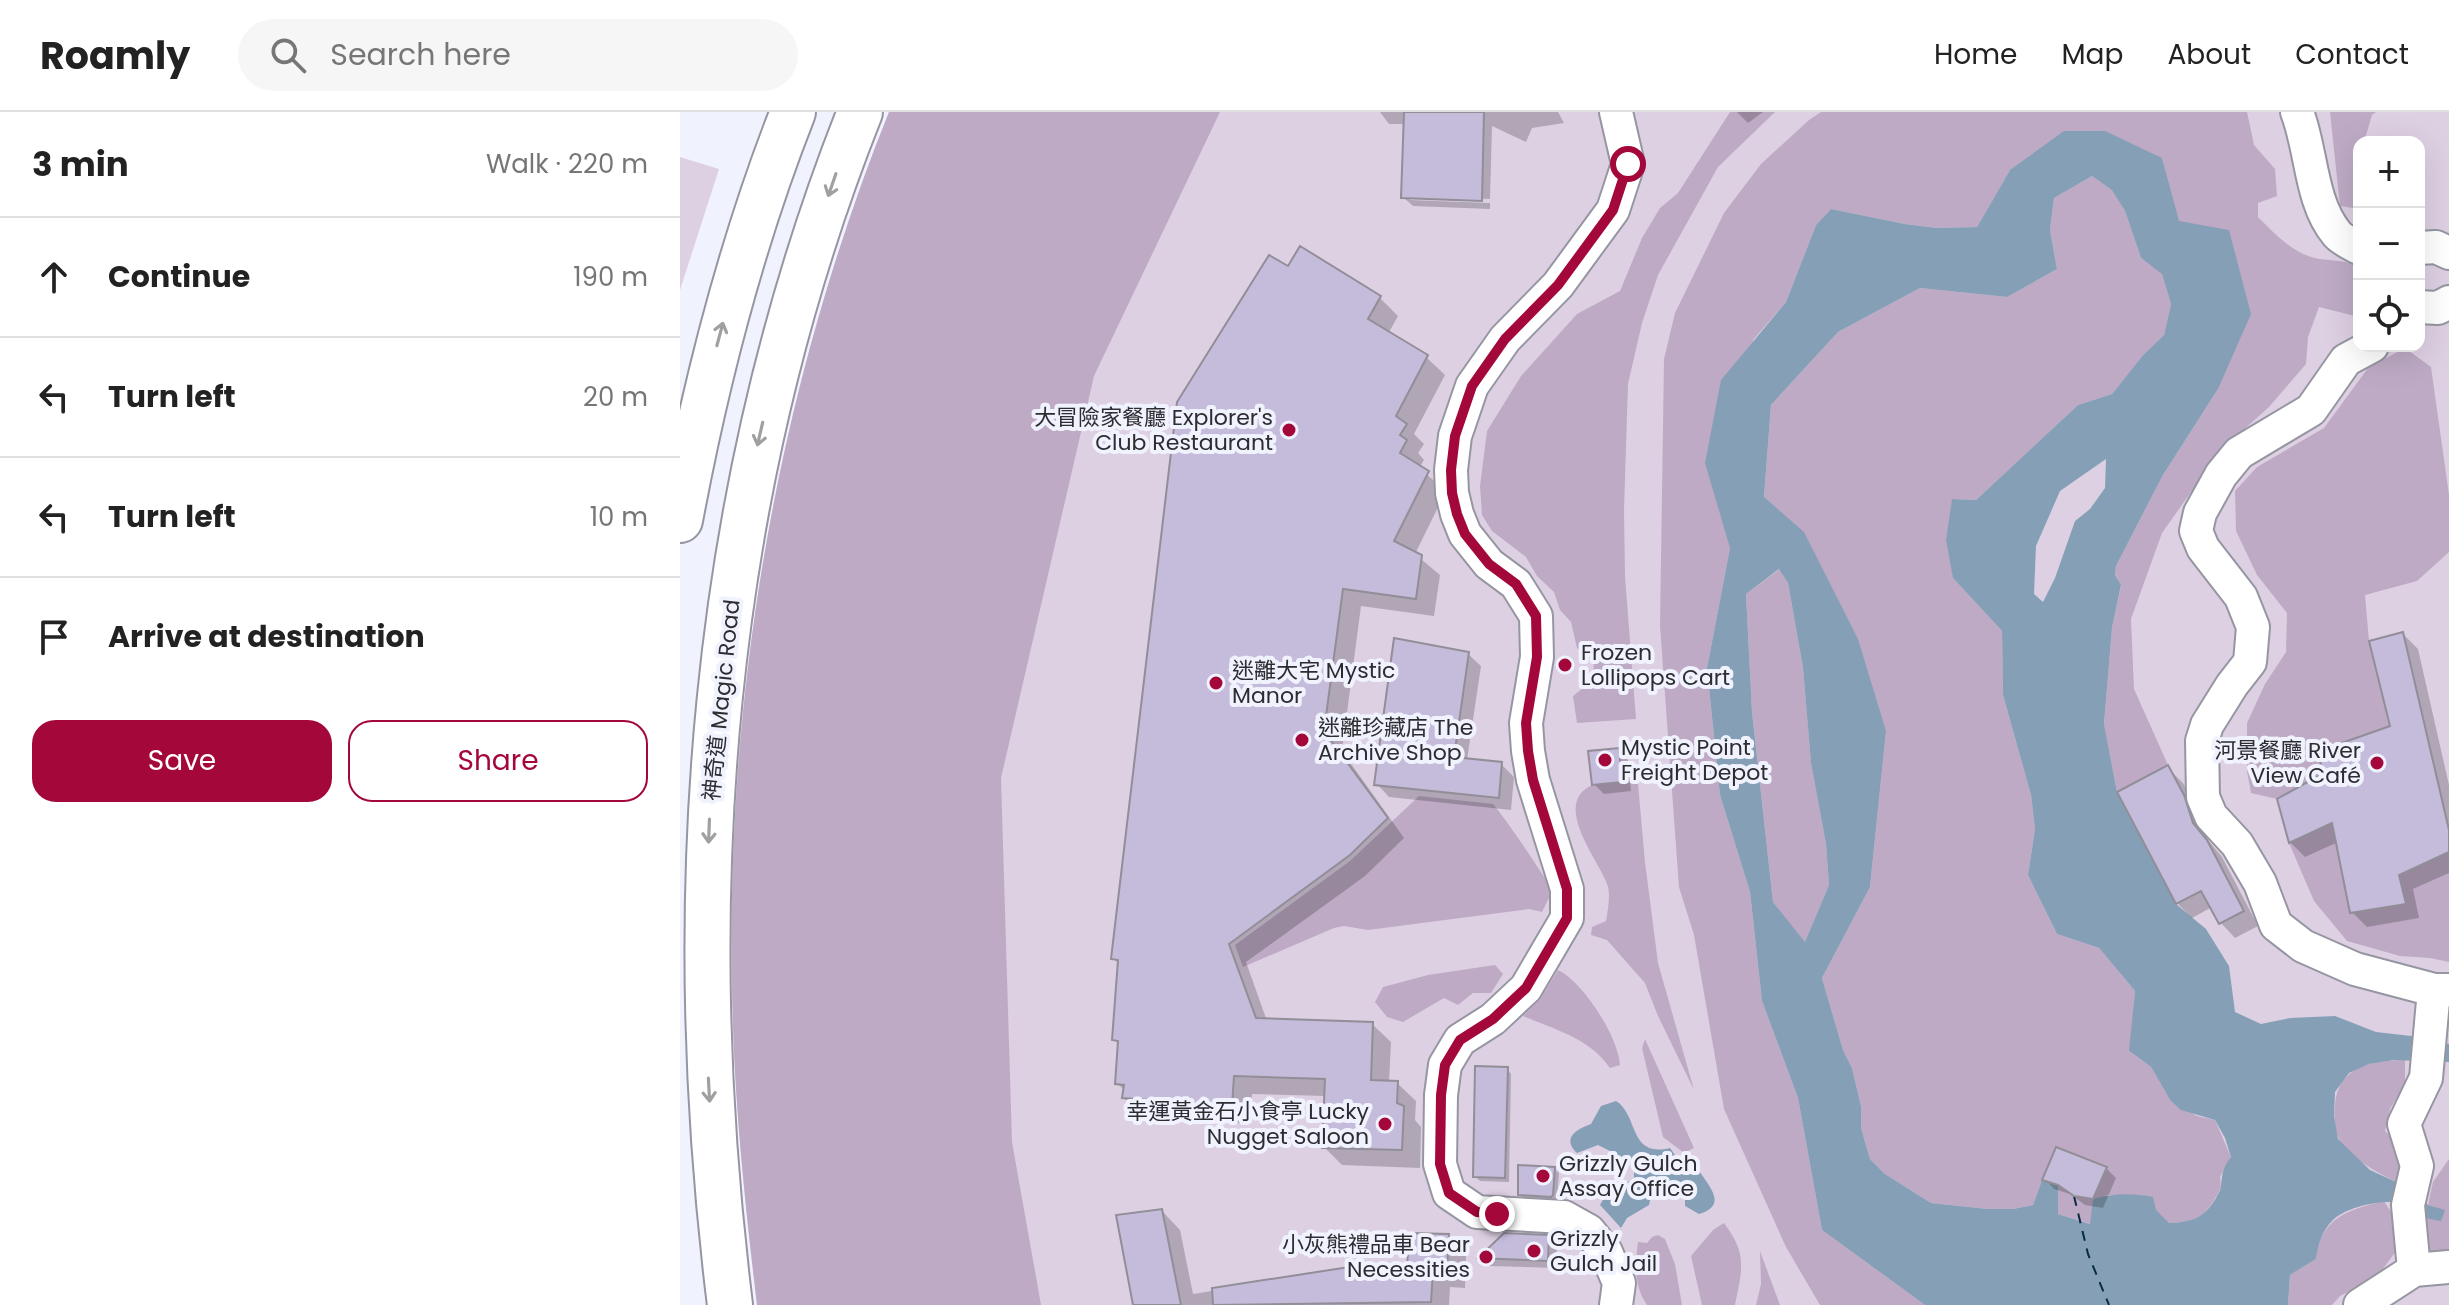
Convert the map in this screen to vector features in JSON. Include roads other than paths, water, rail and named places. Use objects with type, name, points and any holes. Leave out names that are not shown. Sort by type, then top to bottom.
[{"type":"street","points":[[680,520],[720,333],[749,235],[793,112]]},
{"type":"street","name":"神奇道 Magic Road","points":[[730,1305],[719,1218],[706,1025],[705,927],[710,800],[726,638],[757,444],[780,349],[808,254],[860,112]]},
{"type":"street","points":[[1616,112],[1628,164],[1613,210],[1558,285],[1505,339],[1472,386],[1455,436],[1451,470],[1457,514],[1465,534],[1489,564],[1516,584],[1536,616],[1537,657],[1526,723],[1528,751],[1533,780],[1567,889],[1567,918],[1526,988],[1493,1019],[1460,1040],[1445,1065],[1441,1095],[1440,1164],[1449,1193],[1477,1212],[1564,1217],[1589,1231],[1606,1252],[1619,1283],[1616,1305]]},
{"type":"street","points":[[2297,112],[2305,131],[2320,201],[2338,236],[2353,245]]},
{"type":"street","points":[[2425,248],[2436,247],[2449,253]]},
{"type":"street","points":[[2425,307],[2438,308],[2449,302]]},
{"type":"street","points":[[2361,352],[2346,360],[2311,410],[2239,453],[2221,475],[2200,513],[2196,531],[2203,548],[2241,597],[2253,627],[2250,662],[2207,725],[2202,741],[2203,797],[2211,816],[2237,844],[2260,883],[2276,925],[2303,946],[2355,969],[2442,990],[2429,1038],[2426,1078],[2404,1124],[2417,1166],[2408,1205],[2414,1270]]},
{"type":"street","points":[[2360,1305],[2414,1270],[2449,1267]]},
{"type":"water","points":[[2064,131],[2105,131],[2162,158],[2179,221],[2229,230],[2251,314],[2218,389],[2163,475],[2116,566],[2115,575],[2121,585],[2112,628],[2104,724],[2117,792],[2176,904],[2206,929],[2229,966],[2235,1012],[2261,1024],[2290,1018],[2335,1016],[2376,1032],[2429,1038],[2449,1044],[2449,1062],[2394,1060],[2369,1064],[2349,1073],[2335,1092],[2334,1116],[2338,1139],[2370,1170],[2411,1189],[2428,1205],[2445,1210],[2441,1221],[2424,1217],[2407,1205],[2390,1202],[2340,1214],[2324,1233],[2316,1259],[2290,1275],[2288,1305],[1925,1305],[1822,1230],[1798,1098],[1762,1001],[1750,892],[1720,795],[1707,668],[1730,548],[1705,463],[1721,380],[1786,302],[1816,225],[1831,209],[1937,228],[1977,227],[2010,170]],"holes":[[[2092,176],[2112,190],[2125,211],[2141,258],[2162,274],[2171,304],[2164,335],[2143,355],[2112,394],[2078,405],[1976,500],[1952,499],[1946,540],[1953,578],[2002,631],[2003,695],[2031,795],[2035,829],[2028,875],[2057,934],[2099,948],[2135,991],[2129,1051],[2151,1067],[2170,1100],[2181,1110],[2215,1120],[2225,1138],[2231,1157],[2222,1174],[2216,1198],[2202,1214],[2191,1220],[2169,1223],[2156,1210],[2153,1197],[2138,1195],[2093,1199],[2090,1224],[2058,1214],[2058,1185],[2042,1180],[2033,1205],[1988,1209],[1931,1203],[1885,1174],[1870,1159],[1861,1128],[1861,1106],[1852,1068],[1843,1050],[1822,978],[1870,887],[1886,731],[1858,639],[1804,532],[1764,497],[1771,405],[1838,332],[1920,288],[2007,297],[2057,269],[2050,230],[2054,198]],[[2106,459],[2105,488],[2090,509],[2075,521],[2043,602],[2034,594],[2036,546],[2060,491]],[[1779,569],[1788,583],[1803,668],[1811,763],[1826,844],[1829,885],[1805,942],[1773,902],[1752,712],[1746,594]]]},
{"type":"water","points":[[1616,1101],[1623,1107],[1636,1134],[1647,1147],[1670,1148],[1680,1162],[1694,1162],[1712,1190],[1714,1204],[1709,1210],[1699,1214],[1685,1206],[1685,1193],[1653,1187],[1649,1205],[1627,1218],[1621,1228],[1600,1205],[1605,1196],[1634,1178],[1634,1163],[1598,1145],[1577,1153],[1570,1143],[1576,1131],[1591,1124],[1601,1106]]},
{"type":"place","name":"大冒險家餐廳 Explorer's Club Restaurant","points":[[1289,430]]},
{"type":"place","name":"Frozen Lollipops Cart","points":[[1565,665]]},
{"type":"place","name":"迷離大宅 Mystic Manor","points":[[1216,683]]},
{"type":"place","name":"迷離珍藏店 The Archive Shop","points":[[1302,740]]},
{"type":"place","name":"Mystic Point Freight Depot","points":[[1605,760]]},
{"type":"place","name":"河景餐廳 River View Café","points":[[2377,763]]},
{"type":"place","name":"幸運黃金石小食亭 Lucky Nugget Saloon","points":[[1385,1124]]},
{"type":"place","name":"Grizzly Gulch Assay Office","points":[[1543,1176]]},
{"type":"place","name":"Grizzly Gulch Jail","points":[[1534,1251]]},
{"type":"place","name":"小灰熊禮品車 Bear Necessities","points":[[1486,1257]]}]
